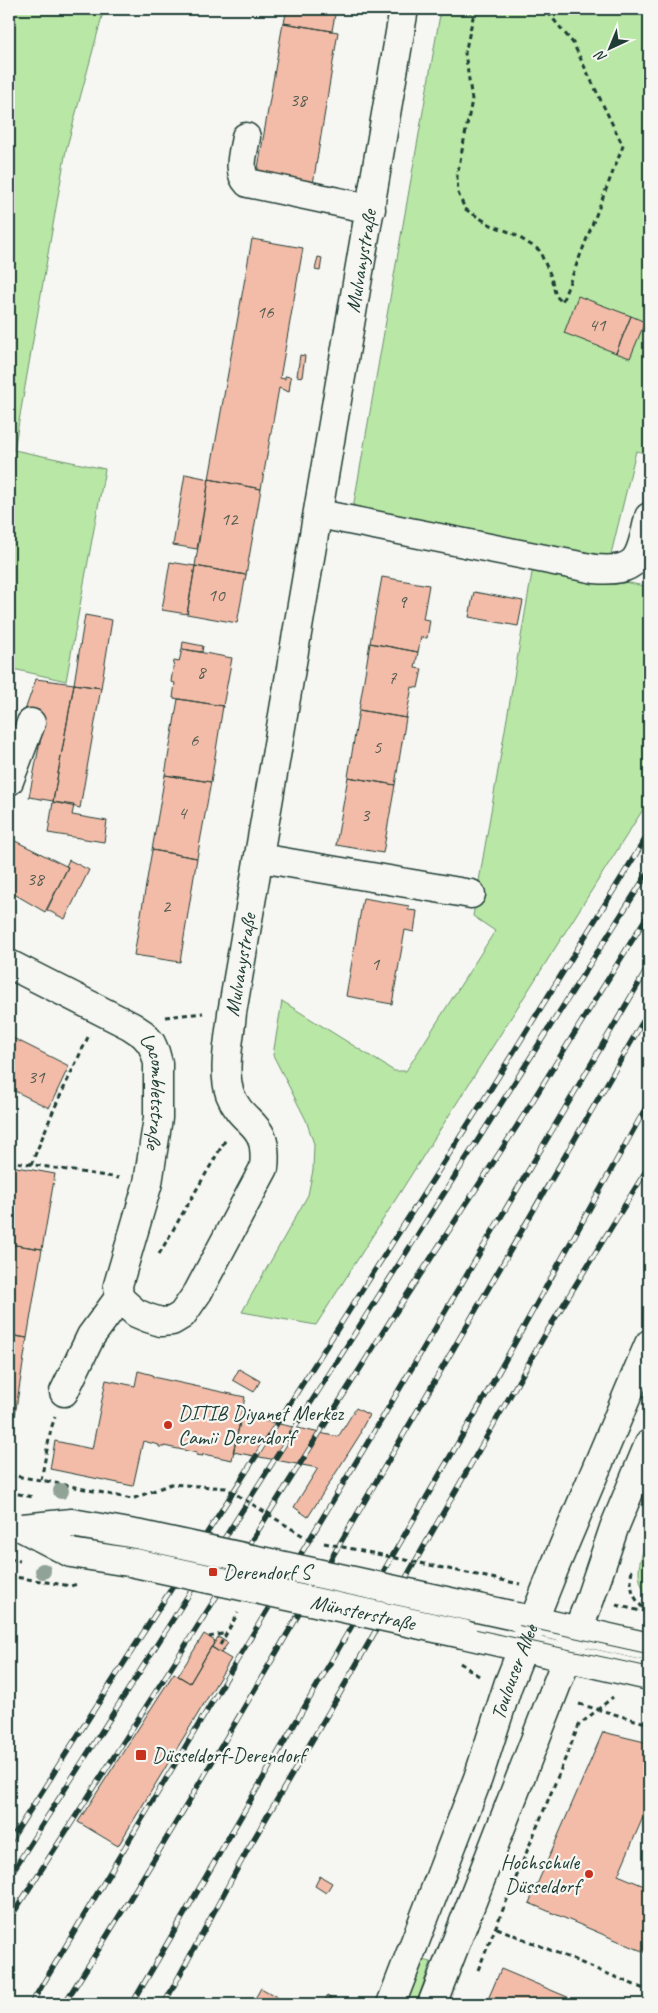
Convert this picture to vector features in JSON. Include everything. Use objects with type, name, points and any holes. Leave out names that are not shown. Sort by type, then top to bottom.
[{"type":"main road","name":"Mulvanystraße","points":[[119,1298],[136,1313],[161,1322],[172,1321],[182,1316],[264,1168],[265,1147],[263,1138],[235,1104],[228,1084],[232,1013],[404,9]]},
{"type":"main road","points":[[246,137],[241,169],[244,178],[248,182],[371,209]]},
{"type":"main road","points":[[319,514],[595,570],[609,571],[626,568],[639,556],[649,517]]},
{"type":"main road","points":[[9,781],[31,723]]},
{"type":"main road","points":[[260,858],[471,894]]},
{"type":"main road","name":"Lacombletstraße","points":[[9,964],[101,1009],[143,1034],[151,1043],[158,1063],[158,1118],[148,1182],[118,1285],[119,1298]]},
{"type":"main road","points":[[64,1392],[91,1336],[119,1298]]},
{"type":"main road","name":"Toulouser Allee","points":[[391,2004],[478,1778],[508,1685],[512,1644],[522,1618],[556,1564],[649,1344]]},
{"type":"main road","name":"Toulouser Allee","points":[[432,2004],[590,1599],[614,1528],[649,1444]]},
{"type":"main road","name":"Münsterstraße","points":[[16,1527],[72,1523],[141,1535],[645,1646]]},
{"type":"main road","name":"Münsterstraße","points":[[16,1527],[71,1553],[135,1563],[512,1644],[640,1674]]},
{"type":"path","points":[[458,9],[474,12],[480,9]]},
{"type":"path","points":[[474,12],[465,53],[465,67],[472,100],[457,176],[458,193],[465,209],[491,225],[512,233],[538,250],[550,274],[556,296],[562,302],[623,146],[573,43],[545,9]]},
{"type":"path","points":[[31,1164],[54,1109],[101,1009]]},
{"type":"path","points":[[143,1034],[163,1017],[232,1013]]},
{"type":"path","points":[[157,1257],[241,1112]]},
{"type":"path","points":[[9,1161],[148,1182]]},
{"type":"path","points":[[44,1481],[51,1429]]},
{"type":"path","points":[[9,1476],[44,1481],[132,1499],[171,1484],[226,1488],[316,1543],[329,1544],[520,1584]]},
{"type":"path","points":[[9,1492],[38,1497]]},
{"type":"path","points":[[633,1567],[631,1586],[635,1598],[648,1613]]},
{"type":"path","points":[[9,1576],[71,1586],[80,1583]]},
{"type":"path","points":[[613,1604],[648,1613]]},
{"type":"path","points":[[220,1645],[240,1609]]},
{"type":"path","points":[[645,1646],[648,1613]]},
{"type":"path","points":[[209,1637],[226,1633]]},
{"type":"path","points":[[475,1979],[579,1725],[640,1674]]},
{"type":"path","points":[[574,1703],[649,1724]]},
{"type":"path","points":[[497,1928],[649,1991]]},
{"type":"green space","points":[[9,9],[104,9],[66,150],[14,450],[105,469],[66,681],[9,668]]},
{"type":"green space","points":[[441,9],[649,9],[649,454],[636,451],[611,554],[600,566],[352,514]]},
{"type":"green space","points":[[533,567],[649,587],[649,800],[316,1325],[242,1312],[308,1195],[313,1170],[314,1144],[306,1120],[273,1055],[282,1001],[394,1071],[406,1071],[495,931],[473,916]]},
{"type":"green space","points":[[649,1536],[649,1598],[641,1582],[639,1567]]},
{"type":"green space","points":[[419,1959],[431,1962],[416,2004],[404,2004]]},
{"type":"building","points":[[287,9],[336,9],[332,31],[284,23]]},
{"type":"building","points":[[283,23],[338,32],[313,184],[257,174]]},
{"type":"building","points":[[252,239],[303,248],[280,378],[285,379],[285,376],[291,377],[289,392],[279,388],[261,489],[209,479]]},
{"type":"building","points":[[318,257],[322,258],[320,271],[315,270]]},
{"type":"building","points":[[578,296],[631,316],[616,353],[564,333]]},
{"type":"building","points":[[631,316],[645,322],[630,358],[616,353]]},
{"type":"building","points":[[300,355],[305,356],[302,377],[297,376]]},
{"type":"building","points":[[185,474],[209,479],[197,549],[173,545]]},
{"type":"building","points":[[209,479],[261,489],[246,575],[195,566]]},
{"type":"building","points":[[170,562],[195,566],[187,614],[162,610]]},
{"type":"building","points":[[195,566],[246,575],[237,623],[187,614]]},
{"type":"building","points":[[382,577],[429,585],[423,619],[430,620],[427,638],[421,637],[418,652],[370,643]]},
{"type":"building","points":[[474,592],[523,601],[518,626],[469,617]]},
{"type":"building","points":[[85,615],[112,620],[101,688],[74,684]]},
{"type":"building","points":[[183,642],[203,646],[202,652],[182,649]]},
{"type":"building","points":[[370,643],[418,652],[415,668],[422,669],[418,688],[412,687],[406,718],[359,710]]},
{"type":"building","points":[[182,649],[232,658],[223,706],[173,698],[175,683],[171,682],[174,661],[179,662]]},
{"type":"building","points":[[36,679],[74,684],[53,801],[29,797],[44,722],[23,716]]},
{"type":"building","points":[[74,684],[101,688],[80,808],[53,802]]},
{"type":"building","points":[[178,699],[223,706],[211,782],[165,775]]},
{"type":"building","points":[[359,710],[406,718],[395,785],[348,777]]},
{"type":"building","points":[[165,775],[211,782],[197,858],[152,850]]},
{"type":"building","points":[[348,777],[395,785],[383,853],[336,845]]},
{"type":"building","points":[[53,802],[74,805],[72,815],[107,821],[104,842],[48,833]]},
{"type":"building","points":[[9,838],[68,867],[45,912],[9,891]]},
{"type":"building","points":[[152,850],[197,858],[180,962],[134,955]]},
{"type":"building","points":[[69,860],[89,870],[65,919],[47,910],[68,867],[66,866]]},
{"type":"building","points":[[363,898],[409,906],[408,910],[417,911],[414,932],[405,930],[392,1004],[346,996]]},
{"type":"building","points":[[9,1036],[69,1066],[49,1108],[9,1088]]},
{"type":"building","points":[[11,1166],[55,1174],[42,1249],[9,1244],[9,1176]]},
{"type":"building","points":[[9,1244],[42,1249],[27,1338],[9,1335]]},
{"type":"building","points":[[9,1335],[27,1338],[15,1415],[9,1414]]},
{"type":"building","points":[[239,1369],[260,1381],[254,1392],[233,1380]]},
{"type":"building","name":"DITIB Diyanet Merkez Camii Derendorf","points":[[138,1371],[153,1375],[153,1377],[245,1397],[232,1460],[203,1454],[203,1456],[196,1455],[197,1453],[164,1446],[159,1447],[159,1445],[143,1441],[133,1486],[50,1469],[55,1441],[92,1449],[106,1380],[135,1386]]},
{"type":"building","points":[[356,1408],[369,1415],[361,1433],[308,1517],[294,1507],[318,1468],[233,1452],[243,1410],[258,1414],[257,1419],[338,1437]]},
{"type":"building","points":[[204,1634],[215,1641],[190,1683],[178,1676]]},
{"type":"building","points":[[218,1637],[228,1643],[221,1653],[212,1647]]},
{"type":"building","points":[[211,1647],[231,1659],[118,1846],[78,1822],[174,1673],[190,1683]]},
{"type":"building","points":[[603,1732],[649,1743],[649,1809],[647,1808],[618,1875],[649,1888],[649,1954],[529,1903]]},
{"type":"building","points":[[320,1876],[332,1883],[326,1893],[315,1886]]},
{"type":"building","points":[[501,1969],[584,2004],[486,2004]]},
{"type":"building","points":[[261,1988],[289,2004],[252,2004]]},
{"type":"building","points":[[327,1996],[340,2004],[323,2004]]},
{"type":"tram line","points":[[9,1519],[184,1552],[649,1654]]},
{"type":"tram line","points":[[9,1532],[213,1572],[649,1667]]},
{"type":"railway","points":[[9,1843],[490,1090],[649,833]]},
{"type":"railway","points":[[9,1877],[649,871]]},
{"type":"railway","points":[[9,1920],[196,1629],[390,1321],[517,1126],[649,913]]},
{"type":"railway","points":[[31,2004],[380,1422],[649,966]]},
{"type":"railway","points":[[64,2004],[125,1907],[213,1760],[649,1011]]},
{"type":"railway","points":[[132,2004],[483,1400],[649,1102]]},
{"type":"railway","points":[[164,2004],[248,1849],[340,1693],[546,1333],[649,1166]]},
{"type":"place","name":"DITIB Diyanet Merkez Camii Derendorf","points":[[168,1425]]},
{"type":"place","name":"Derendorf S","points":[[213,1572]]},
{"type":"place","name":"Düsseldorf-Derendorf","points":[[141,1755]]},
{"type":"place","name":"Hochschule Düsseldorf","points":[[589,1874]]}]
